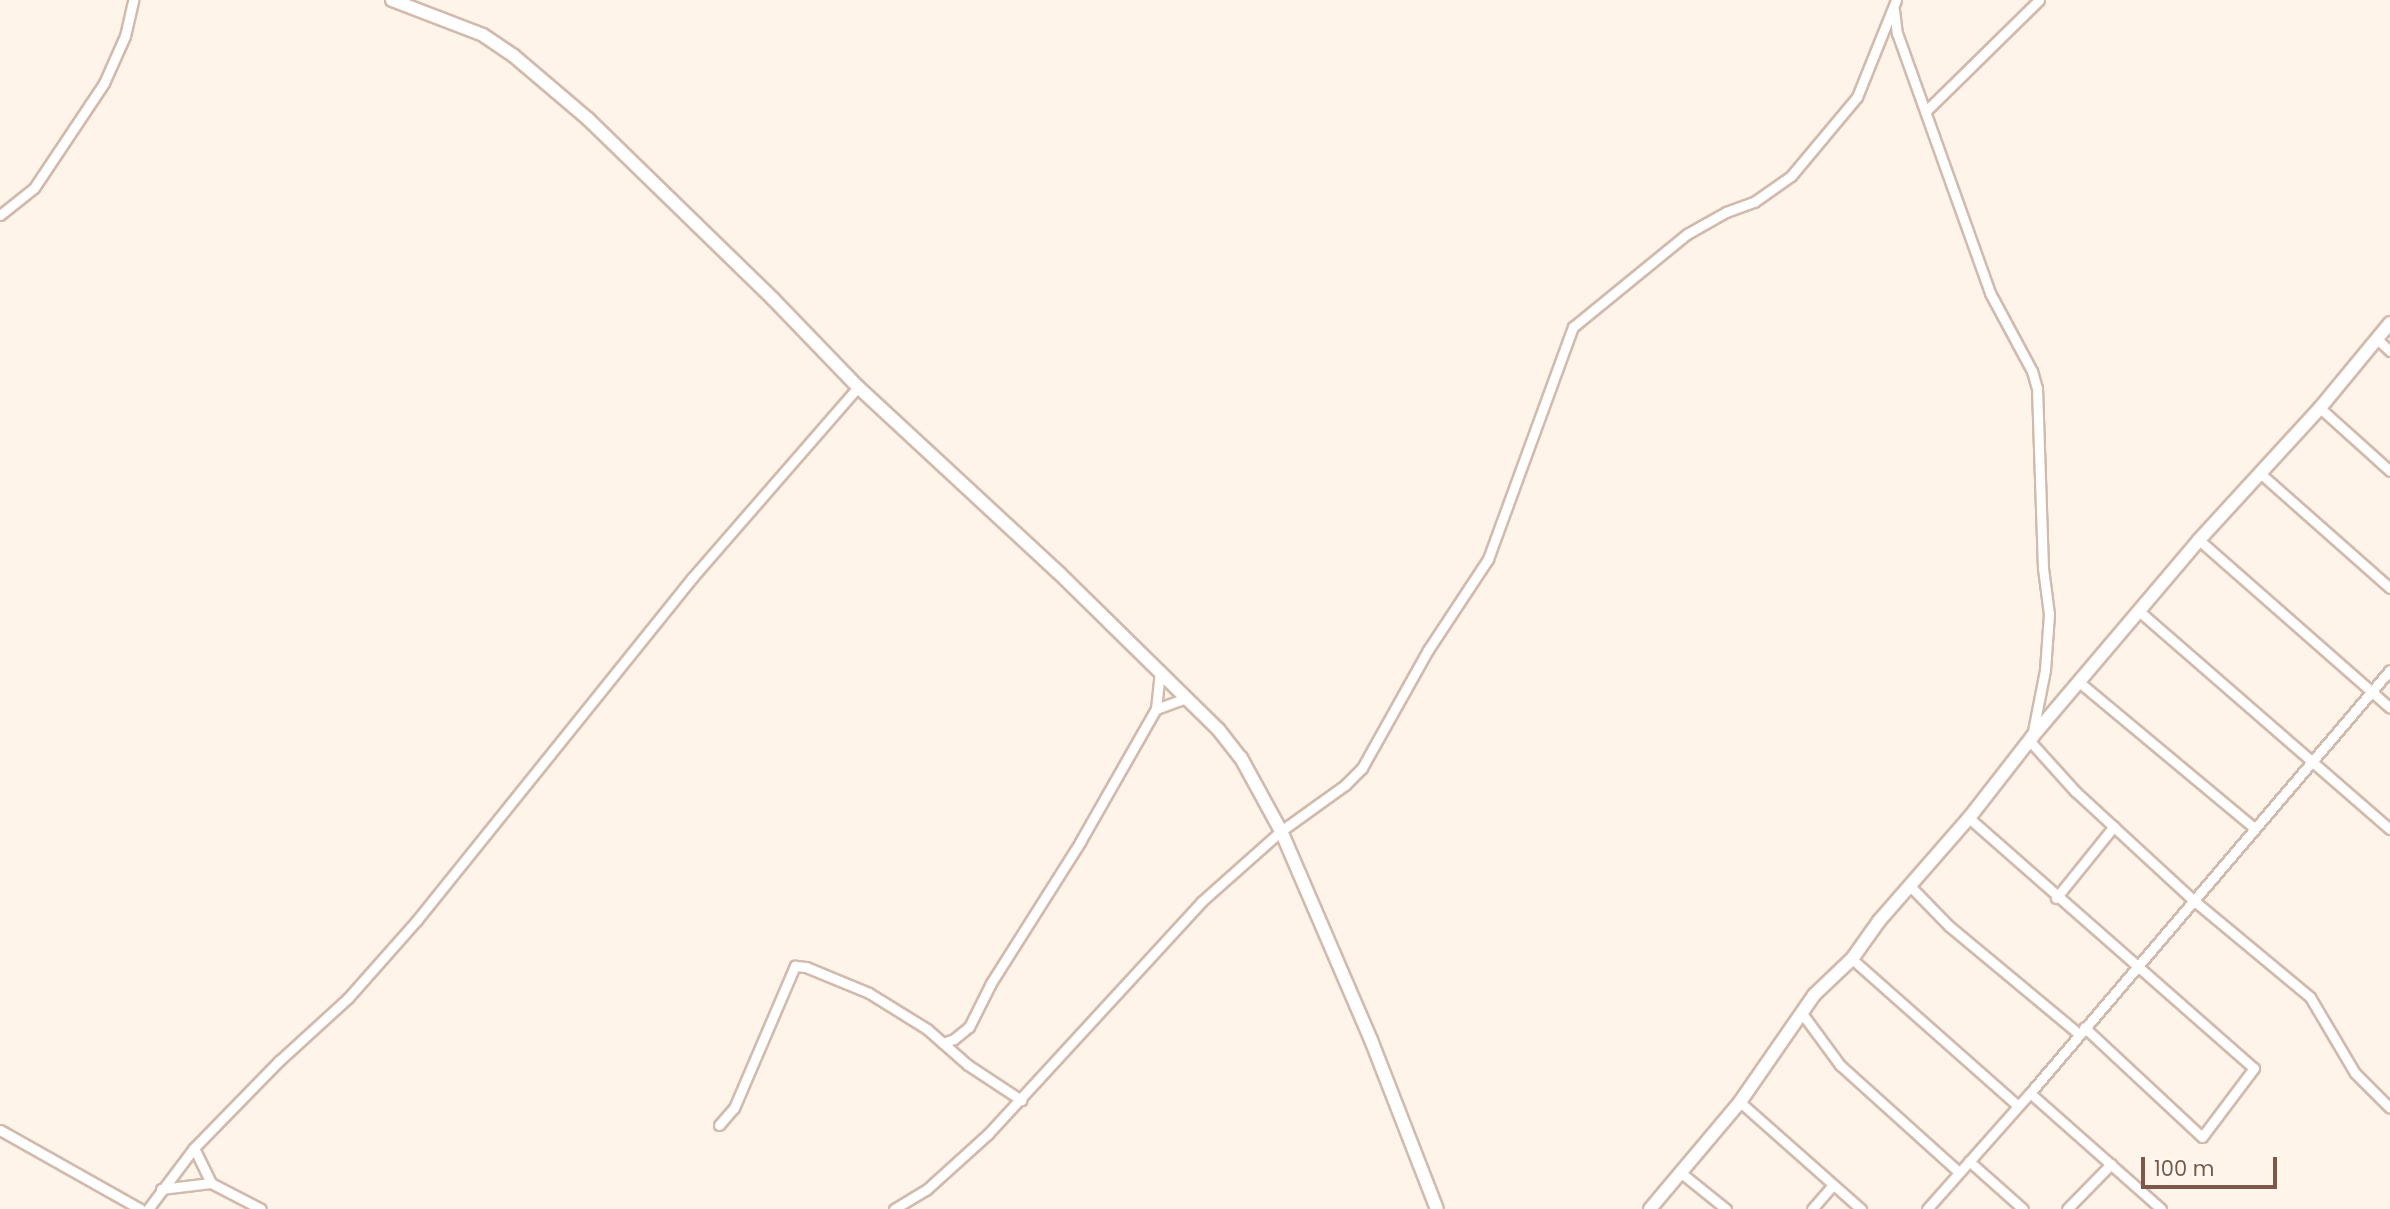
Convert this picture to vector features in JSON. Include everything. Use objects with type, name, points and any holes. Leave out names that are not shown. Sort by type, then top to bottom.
[{"type":"street","points":[[0,215],[34,188],[104,83],[125,36],[133,0]]},
{"type":"street","points":[[391,0],[465,27],[514,56],[588,119],[773,299],[858,387],[1160,671],[1241,758],[1281,831],[1371,1040],[1437,1209]]},
{"type":"street","points":[[1927,110],[2039,0]]},
{"type":"street","points":[[1895,2],[1897,33],[1927,110],[1990,293],[2032,371],[2037,388],[2043,568],[2049,614],[2045,670],[2031,738]]},
{"type":"street","points":[[894,1209],[926,1190],[988,1134],[1201,902],[1281,831],[1345,785],[1362,768],[1428,650],[1473,586],[1495,541],[1573,327],[1687,234],[1726,212],[1755,202],[1791,176],[1857,97],[1895,2]]},
{"type":"street","points":[[1650,1209],[1740,1102],[1801,1012],[1852,959],[1969,818],[2031,738],[2199,540],[2320,408],[2390,323]]},
{"type":"street","points":[[2377,339],[2390,351]]},
{"type":"street","points":[[148,1209],[194,1148],[279,1061],[348,998],[417,920],[692,578],[858,387]]},
{"type":"street","points":[[2320,408],[2390,471]]},
{"type":"street","points":[[2260,474],[2390,588]]},
{"type":"street","points":[[2199,540],[2390,708]]},
{"type":"street","points":[[2140,612],[2390,829]]},
{"type":"street","points":[[1927,1209],[2030,1093],[2253,827],[2390,670]]},
{"type":"street","points":[[943,1043],[954,1039],[969,1027],[991,983],[1080,842],[1156,709],[1160,671]]},
{"type":"street","points":[[2079,682],[2253,827]]},
{"type":"street","points":[[1156,709],[1187,698]]},
{"type":"street","points":[[2031,738],[2075,791],[2192,899],[2310,998],[2355,1073],[2390,1108]]},
{"type":"street","points":[[1910,886],[1949,926],[2082,1030],[2202,1137],[2254,1068],[2056,898],[1969,818]]},
{"type":"street","points":[[2056,898],[2115,826]]},
{"type":"street","points":[[1852,959],[2018,1106]]},
{"type":"street","points":[[719,1125],[734,1108],[795,966],[806,967],[869,993],[927,1029],[968,1065],[1021,1100]]},
{"type":"street","points":[[1801,1012],[1840,1065],[1959,1172]]},
{"type":"street","points":[[2030,1093],[2161,1209]]},
{"type":"street","points":[[1740,1102],[1861,1209]]},
{"type":"street","points":[[0,1130],[140,1209]]},
{"type":"street","points":[[194,1148],[211,1183]]},
{"type":"street","points":[[1969,1160],[2023,1209]]},
{"type":"street","points":[[2067,1209],[2111,1164]]},
{"type":"street","points":[[1680,1172],[1726,1209]]},
{"type":"street","points":[[161,1189],[211,1183],[261,1209]]},
{"type":"street","points":[[1812,1209],[1833,1185]]}]
